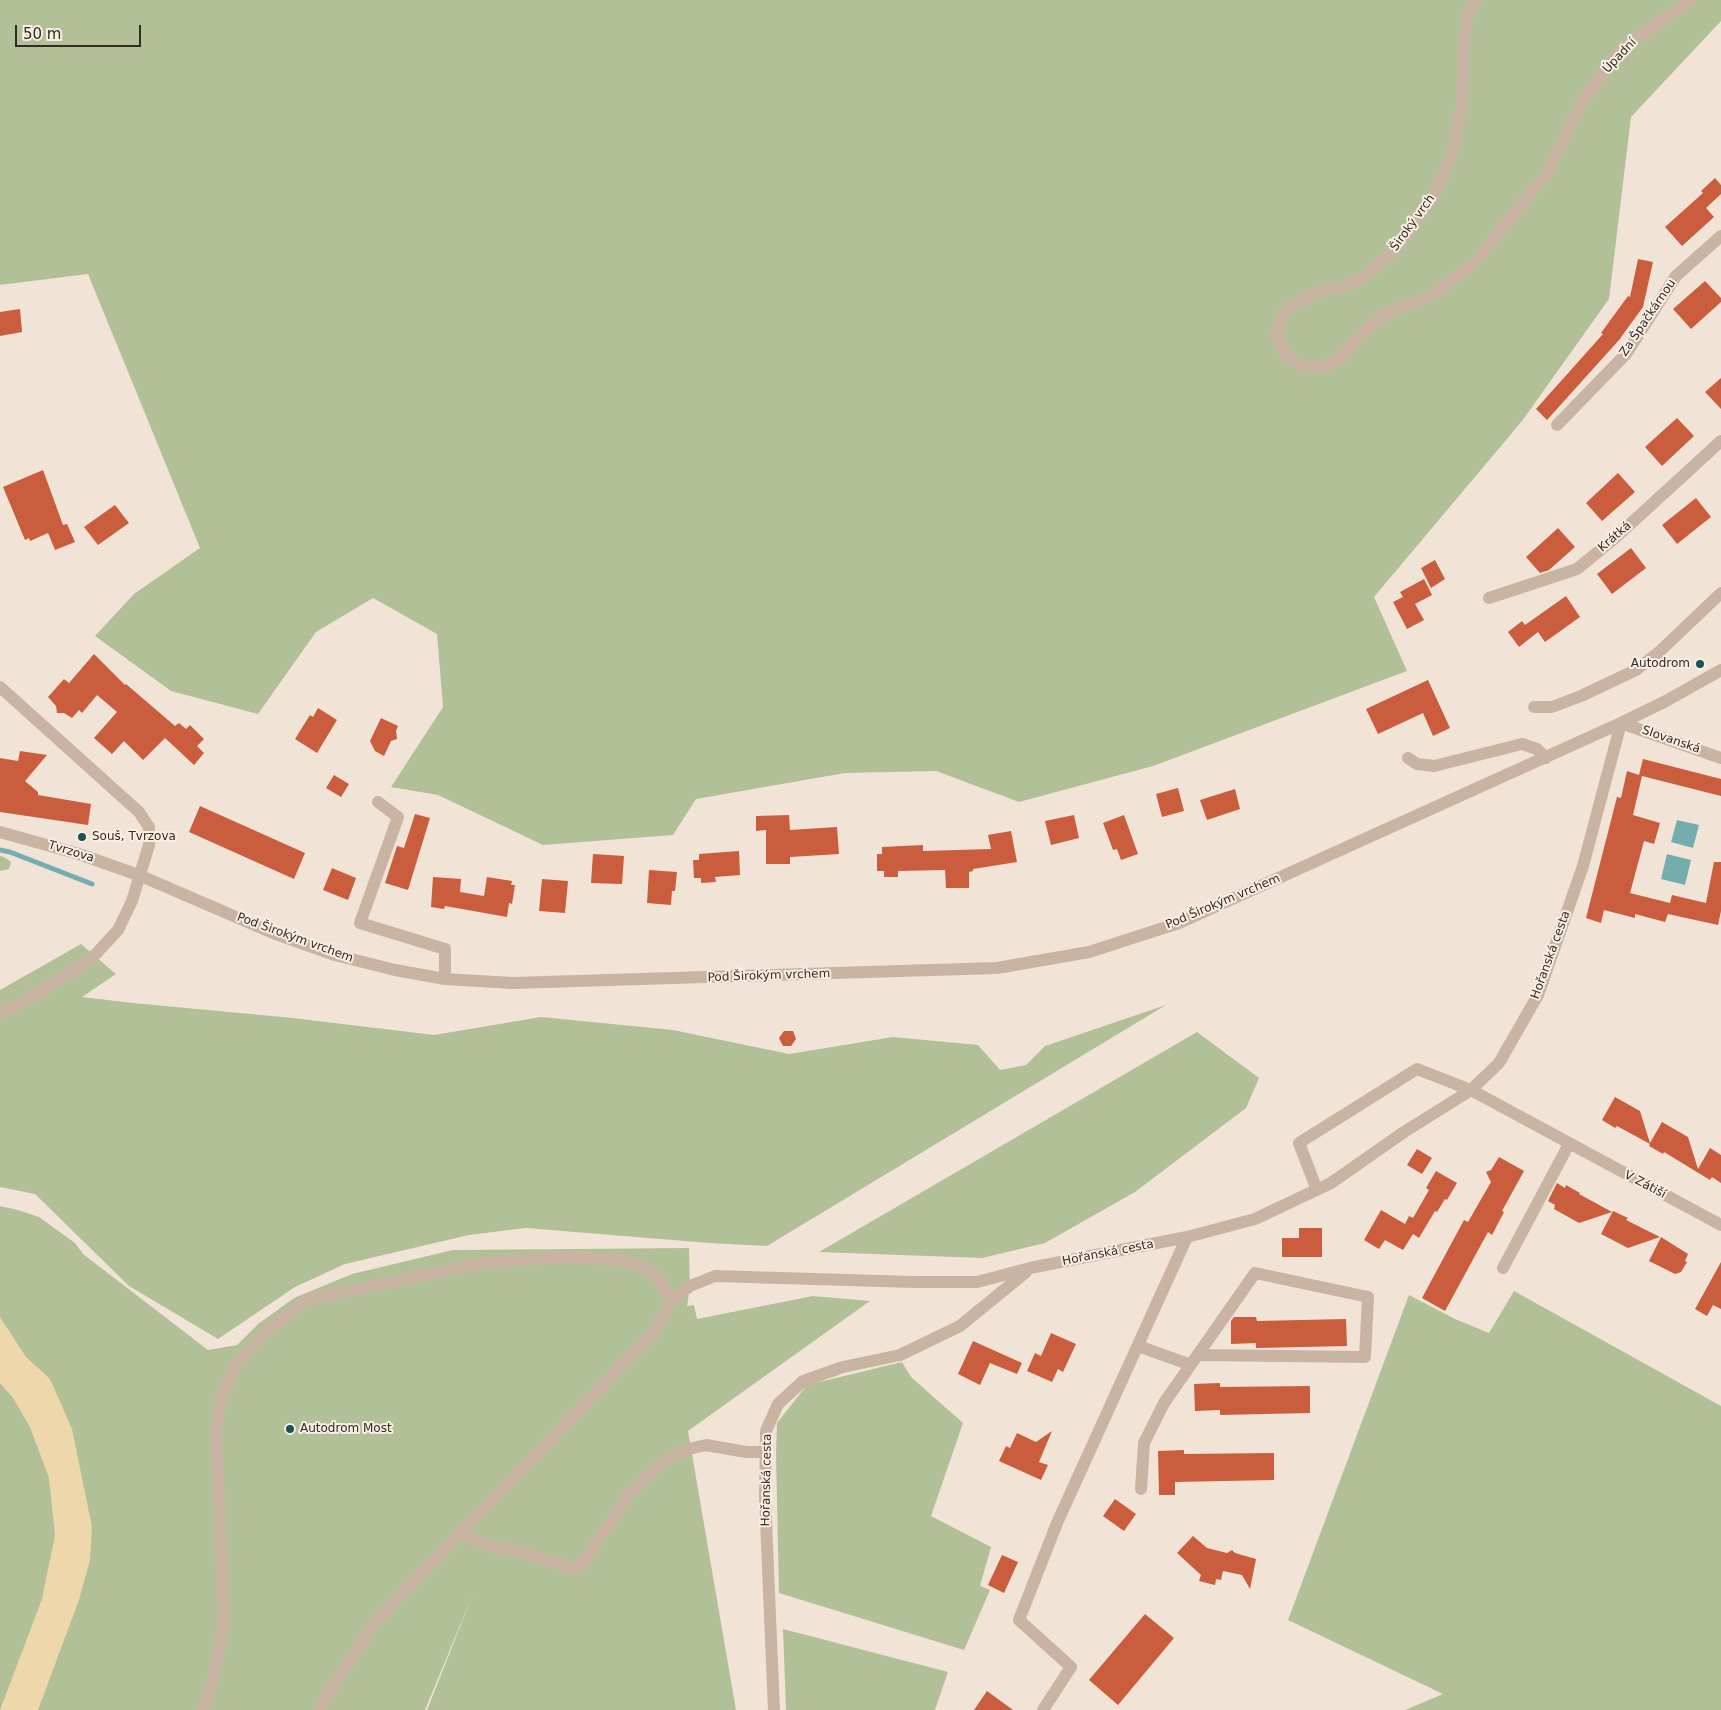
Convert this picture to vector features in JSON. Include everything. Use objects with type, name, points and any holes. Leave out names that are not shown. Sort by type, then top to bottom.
[{"type":"street","name":"Široký vrch","points":[[1476,0],[1467,19],[1462,102],[1452,154],[1435,195],[1393,252],[1366,276],[1347,286],[1314,293],[1292,306],[1283,315],[1277,332],[1281,348],[1286,356],[1303,366],[1326,366],[1341,358],[1363,332],[1385,314],[1433,295],[1475,262],[1548,172],[1581,104]]},
{"type":"street","name":"Úpadní","points":[[1581,104],[1607,67],[1629,43],[1691,0]]},
{"type":"street","name":"Za Špačkárnou","points":[[1556,425],[1626,354],[1676,276],[1721,236]]},
{"type":"street","name":"Krátká","points":[[1489,598],[1577,569],[1615,538],[1721,441]]},
{"type":"street","points":[[1534,707],[1552,707],[1581,696],[1636,670],[1659,652],[1721,593]]},
{"type":"street","name":"Pod Širokým vrchem","points":[[141,876],[273,932],[335,955],[395,970],[445,978],[512,983],[997,968],[1089,952],[1179,923],[1621,723],[1666,701],[1721,670]]},
{"type":"street","points":[[0,687],[139,812],[149,827],[149,845],[141,876],[132,901],[118,930],[94,956],[37,994],[0,1014]]},
{"type":"street","name":"Slovanská","points":[[1621,723],[1721,758]]},
{"type":"street","name":"Hořanská cesta","points":[[774,1710],[765,1498],[766,1431],[778,1404],[803,1381],[843,1367],[900,1355],[960,1326],[1030,1268],[1187,1237],[1255,1219],[1331,1183],[1404,1132],[1471,1090],[1499,1063],[1538,995],[1583,866],[1621,723]]},
{"type":"street","points":[[1408,758],[1417,764],[1434,766],[1522,744],[1537,749],[1546,758]]},
{"type":"street","points":[[378,802],[398,818],[360,923],[445,950],[445,978]]},
{"type":"street","name":"Tvrzova","points":[[0,832],[79,854],[141,876]]},
{"type":"street","name":"V Zátiší","points":[[1317,1190],[1299,1143],[1417,1069],[1471,1090],[1721,1225]]},
{"type":"street","points":[[1503,1268],[1569,1144]]},
{"type":"street","points":[[1043,1710],[1071,1667],[1019,1620],[1056,1523],[1187,1237]]},
{"type":"street","points":[[204,1710],[213,1680],[224,1620],[216,1431],[222,1395],[236,1364],[268,1329],[307,1300],[481,1263],[563,1257],[623,1260],[655,1273],[671,1301]]},
{"type":"street","points":[[318,1710],[375,1622],[655,1331],[671,1301],[690,1286],[715,1276],[977,1282],[1030,1268]]},
{"type":"street","points":[[1138,1346],[1194,1360],[1365,1357],[1368,1297],[1255,1273],[1194,1360],[1164,1403],[1144,1443],[1141,1489]]},
{"type":"street","points":[[460,1533],[492,1548],[509,1549],[575,1569],[582,1564],[627,1497],[655,1469],[680,1450],[706,1445],[746,1452],[766,1452]]},
{"type":"green space","points":[[0,0],[1721,0],[1721,21],[1631,117],[1609,299],[1522,421],[1374,597],[1407,671],[1153,766],[1019,802],[936,771],[845,773],[696,799],[673,835],[543,845],[438,795],[391,787],[443,707],[437,634],[373,598],[316,632],[258,714],[171,691],[95,636],[134,594],[200,548],[88,274],[0,285]]},
{"type":"green space","points":[[0,856],[11,862],[9,869],[0,871]]},
{"type":"green space","points":[[81,944],[116,974],[82,997],[293,1018],[434,1035],[541,1017],[673,1030],[789,1054],[893,1037],[978,1045],[1000,1070],[1026,1065],[1045,1046],[1166,1005],[767,1246],[526,1228],[469,1235],[345,1264],[295,1287],[218,1339],[129,1286],[35,1194],[0,1187],[0,990]]},
{"type":"green space","points":[[1197,1032],[1259,1078],[1246,1108],[1135,1192],[1045,1243],[982,1258],[819,1252]]},
{"type":"green space","name":"Autodrom Most","points":[[0,1206],[39,1217],[75,1243],[83,1254],[208,1350],[237,1345],[258,1324],[294,1298],[352,1274],[453,1250],[689,1248],[690,1286],[687,1306],[694,1305],[697,1319],[813,1296],[870,1301],[688,1431],[736,1710],[427,1710],[475,1589],[425,1710],[0,1710]]},
{"type":"green space","points":[[1514,1291],[1721,1406],[1721,1710],[1405,1710],[1443,1694],[1288,1620],[1409,1295],[1455,1319],[1489,1333]]},
{"type":"green space","points":[[902,1362],[911,1377],[963,1423],[931,1516],[991,1547],[980,1586],[990,1590],[964,1650],[779,1593],[777,1423],[807,1385]]},
{"type":"green space","points":[[783,1629],[948,1672],[935,1710],[786,1710]]},
{"type":"sand","points":[[0,1317],[26,1357],[50,1379],[72,1429],[92,1527],[90,1560],[79,1600],[38,1710],[0,1710],[42,1599],[55,1535],[49,1478],[30,1427],[13,1398],[0,1383]]},
{"type":"water","points":[[1677,820],[1699,825],[1693,848],[1671,842]]},
{"type":"water","points":[[1667,854],[1691,860],[1685,885],[1661,879]]},
{"type":"building","points":[[1715,178],[1721,185],[1721,194],[1706,208],[1714,217],[1682,246],[1665,227],[1703,193],[1701,191]]},
{"type":"building","points":[[1638,259],[1653,262],[1643,307],[1619,340],[1547,420],[1536,409],[1603,334],[1601,333],[1628,296],[1630,297]]},
{"type":"building","points":[[1705,281],[1721,298],[1721,302],[1691,329],[1673,309]]},
{"type":"building","points":[[20,309],[22,332],[0,336],[0,312]]},
{"type":"building","points":[[1721,378],[1721,409],[1705,392]]},
{"type":"building","points":[[1677,418],[1694,436],[1662,466],[1645,447]]},
{"type":"building","points":[[43,470],[63,525],[67,524],[75,542],[55,550],[48,533],[30,541],[29,538],[25,540],[3,487]]},
{"type":"building","points":[[1618,473],[1635,492],[1602,521],[1586,503]]},
{"type":"building","points":[[1696,498],[1711,517],[1677,544],[1662,525]]},
{"type":"building","points":[[115,505],[129,523],[98,545],[84,527]]},
{"type":"building","points":[[1558,528],[1575,547],[1549,570],[1540,573],[1526,557]]},
{"type":"building","points":[[1631,548],[1646,568],[1612,594],[1597,574]]},
{"type":"building","points":[[1435,560],[1445,579],[1431,588],[1421,568]]},
{"type":"building","points":[[1424,579],[1432,595],[1415,604],[1424,620],[1407,629],[1393,602],[1403,597],[1400,592]]},
{"type":"building","points":[[1566,596],[1580,617],[1545,642],[1538,632],[1519,647],[1508,632],[1522,621],[1525,625]]},
{"type":"building","points":[[94,654],[125,685],[175,726],[179,723],[186,729],[190,725],[204,739],[197,746],[204,753],[194,765],[165,738],[143,760],[124,741],[112,754],[94,738],[117,712],[97,695],[82,713],[79,710],[72,718],[64,713],[57,713],[56,706],[48,697],[64,679],[69,683]]},
{"type":"building","points":[[1428,680],[1450,728],[1433,736],[1423,713],[1378,734],[1366,709]]},
{"type":"building","points":[[318,708],[337,720],[317,753],[295,739],[310,715],[313,717]]},
{"type":"building","points":[[381,718],[398,726],[396,731],[397,739],[391,741],[384,756],[375,751],[370,741]]},
{"type":"building","points":[[20,751],[47,755],[25,781],[38,792],[38,795],[91,804],[88,825],[0,812],[0,758],[18,761]]},
{"type":"building","points":[[1643,759],[1721,779],[1721,796],[1642,776],[1633,815],[1660,823],[1654,844],[1644,841],[1630,893],[1670,903],[1672,895],[1706,903],[1714,862],[1721,862],[1721,911],[1718,925],[1668,914],[1665,922],[1635,914],[1635,918],[1604,910],[1601,923],[1586,918],[1617,797],[1621,798],[1627,771],[1639,775]]},
{"type":"building","points":[[334,775],[349,784],[341,797],[326,788]]},
{"type":"building","points":[[1178,788],[1184,811],[1162,817],[1156,794]]},
{"type":"building","points":[[1235,789],[1240,809],[1207,820],[1200,800]]},
{"type":"building","points":[[200,806],[305,853],[294,879],[189,832]]},
{"type":"building","points":[[415,814],[430,818],[408,890],[385,883],[397,846],[404,848]]},
{"type":"building","points":[[789,815],[790,830],[837,827],[839,854],[790,857],[790,864],[766,864],[766,830],[756,831],[756,816]]},
{"type":"building","points":[[1074,815],[1079,838],[1051,845],[1045,821]]},
{"type":"building","points":[[1124,815],[1138,854],[1121,860],[1117,849],[1113,850],[1103,823]]},
{"type":"building","points":[[1011,831],[1017,862],[973,869],[973,871],[969,872],[969,888],[946,888],[945,870],[898,871],[898,877],[884,877],[884,871],[877,871],[877,854],[882,854],[882,847],[923,845],[923,851],[991,849],[988,835]]},
{"type":"building","points":[[739,851],[740,875],[715,877],[716,882],[701,883],[701,878],[694,878],[693,860],[699,860],[699,854]]},
{"type":"building","points":[[593,854],[624,856],[622,884],[591,883]]},
{"type":"building","points":[[332,868],[356,878],[348,900],[323,890]]},
{"type":"building","points":[[649,870],[677,872],[675,891],[672,891],[671,905],[647,903]]},
{"type":"building","points":[[433,877],[461,879],[460,892],[484,896],[487,877],[512,881],[511,885],[515,885],[512,904],[509,903],[507,917],[445,906],[444,909],[431,907]]},
{"type":"building","points":[[542,879],[568,881],[565,913],[539,911]]},
{"type":"building","points":[[784,1031],[793,1031],[796,1039],[791,1046],[783,1046],[779,1038]]},
{"type":"building","points":[[1615,1097],[1640,1111],[1650,1143],[1662,1122],[1688,1137],[1698,1169],[1710,1148],[1721,1155],[1721,1183],[1712,1177],[1710,1180],[1664,1152],[1663,1154],[1649,1146],[1650,1144],[1602,1120]]},
{"type":"building","points":[[1417,1149],[1432,1158],[1422,1174],[1407,1165]]},
{"type":"building","points":[[1499,1157],[1524,1171],[1502,1211],[1504,1212],[1492,1235],[1488,1232],[1445,1311],[1422,1298],[1464,1220],[1468,1222],[1491,1182],[1486,1172],[1491,1170]]},
{"type":"building","points":[[1436,1171],[1457,1183],[1447,1200],[1445,1199],[1437,1212],[1435,1211],[1419,1238],[1413,1234],[1403,1250],[1385,1240],[1379,1249],[1364,1240],[1381,1210],[1405,1224],[1409,1216],[1413,1218],[1429,1190],[1426,1188]]},
{"type":"building","points":[[1557,1183],[1565,1188],[1566,1185],[1612,1212],[1579,1223],[1554,1209],[1555,1205],[1548,1201]]},
{"type":"building","points":[[1613,1211],[1628,1218],[1626,1220],[1660,1237],[1628,1248],[1601,1234]]},
{"type":"building","points":[[1299,1228],[1322,1228],[1322,1257],[1282,1257],[1282,1238],[1299,1238]]},
{"type":"building","points":[[1661,1237],[1688,1254],[1685,1261],[1687,1262],[1681,1272],[1675,1274],[1649,1261]]},
{"type":"building","points":[[1721,1262],[1721,1309],[1713,1305],[1707,1316],[1695,1309]]},
{"type":"building","points":[[1234,1317],[1256,1317],[1257,1321],[1346,1319],[1347,1346],[1256,1348],[1256,1343],[1231,1344],[1231,1321]]},
{"type":"building","points":[[1051,1333],[1076,1344],[1063,1372],[1058,1369],[1052,1382],[1027,1371],[1035,1353],[1041,1356]]},
{"type":"building","points":[[973,1341],[1022,1363],[1017,1374],[990,1363],[980,1385],[958,1374]]},
{"type":"building","points":[[1220,1383],[1220,1387],[1310,1386],[1310,1413],[1220,1415],[1220,1410],[1195,1411],[1194,1384]]},
{"type":"building","points":[[1052,1431],[1039,1462],[1048,1465],[1041,1480],[999,1461],[1006,1446],[1010,1448],[1017,1433],[1036,1442]]},
{"type":"building","points":[[1184,1450],[1184,1454],[1274,1453],[1274,1480],[1175,1482],[1175,1495],[1159,1495],[1158,1451]]},
{"type":"building","points":[[1115,1499],[1136,1514],[1124,1531],[1103,1516]]},
{"type":"building","points":[[1193,1536],[1207,1548],[1227,1553],[1232,1550],[1235,1553],[1256,1559],[1250,1589],[1242,1575],[1223,1571],[1221,1580],[1216,1579],[1215,1585],[1199,1581],[1201,1575],[1177,1553]]},
{"type":"building","points":[[1002,1555],[1018,1562],[1004,1593],[988,1585]]},
{"type":"building","points":[[1145,1614],[1174,1638],[1118,1705],[1089,1680]]},
{"type":"building","points":[[987,1691],[1013,1710],[974,1710]]},
{"type":"waterway","points":[[0,850],[10,852],[92,884]]},
{"type":"place","name":"Autodrom","points":[[1700,664]]},
{"type":"place","name":"Souš, Tvrzova","points":[[82,837]]},
{"type":"place","name":"Autodrom Most","points":[[290,1429]]}]
